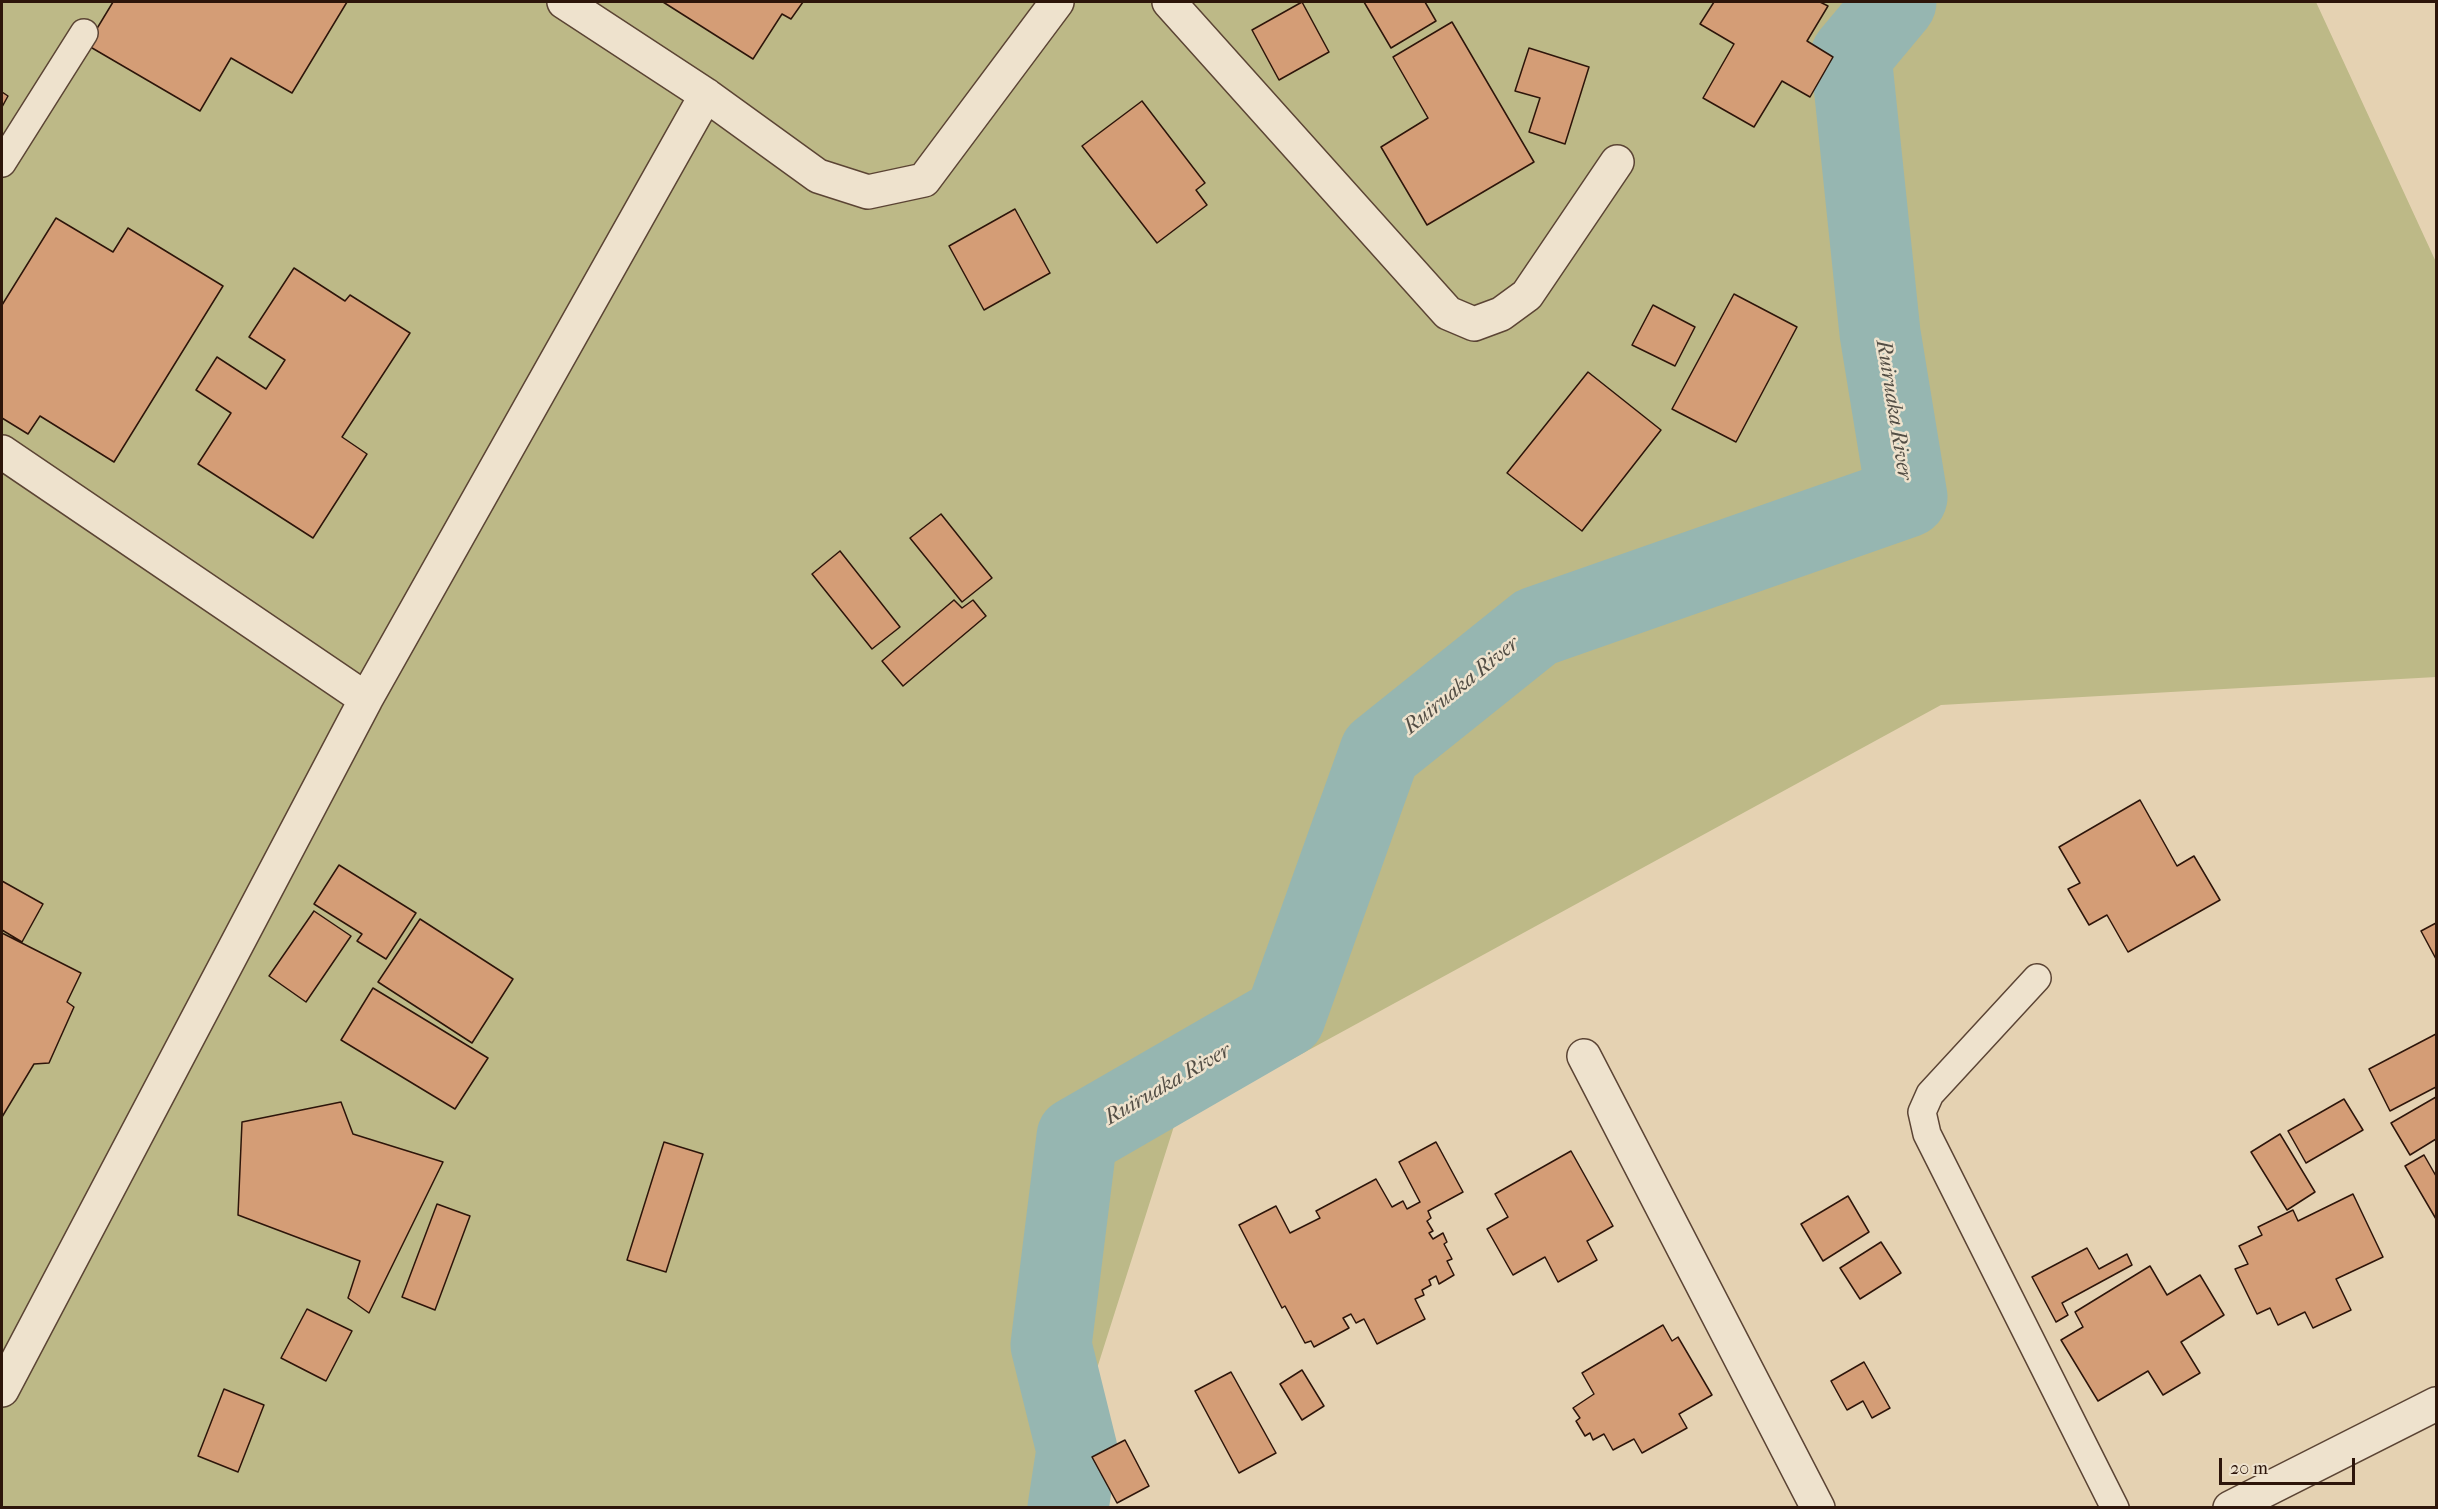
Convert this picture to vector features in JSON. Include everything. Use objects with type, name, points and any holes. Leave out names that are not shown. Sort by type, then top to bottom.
[{"type":"street","points":[[564,2],[706,95],[818,176],[868,192],[924,180],[1057,2]]},
{"type":"street","points":[[1169,2],[1448,313],[1474,324],[1501,314],[1527,295],[1617,162]]},
{"type":"street","points":[[2,1390],[366,699],[706,95]]},
{"type":"street","points":[[2,452],[366,699]]},
{"type":"street","points":[[1584,1056],[1818,1508]]},
{"type":"street","points":[[2230,1508],[2436,1404]]},
{"type":"lane","points":[[2,163],[84,33]]},
{"type":"lane","points":[[2037,978],[1930,1094],[1922,1112],[1927,1134],[2115,1508]]},
{"type":"shaded area","points":[[2,2],[2316,2],[2436,262],[2436,677],[1941,705],[1175,1123],[1053,1507],[2,1508]]},
{"type":"building","points":[[113,2],[347,2],[292,93],[231,58],[200,111],[87,45]]},
{"type":"building","points":[[663,2],[803,2],[791,19],[782,14],[753,59]]},
{"type":"building","points":[[1302,2],[1329,52],[1279,80],[1252,30]]},
{"type":"building","points":[[1364,2],[1425,2],[1436,21],[1391,48]]},
{"type":"building","points":[[1714,2],[1820,2],[1828,6],[1807,41],[1833,57],[1810,97],[1782,81],[1754,127],[1703,98],[1734,44],[1700,24]]},
{"type":"building","points":[[1452,22],[1534,162],[1427,225],[1381,147],[1428,118],[1393,57]]},
{"type":"building","points":[[1529,48],[1589,67],[1565,144],[1529,132],[1540,98],[1515,91]]},
{"type":"building","points":[[2,92],[8,96],[2,107]]},
{"type":"building","points":[[1142,101],[1205,183],[1196,190],[1207,205],[1157,243],[1082,146]]},
{"type":"building","points":[[1015,209],[1050,273],[984,310],[949,246]]},
{"type":"building","points":[[56,218],[113,252],[128,228],[223,286],[114,462],[40,416],[28,434],[2,418],[2,305]]},
{"type":"building","points":[[294,268],[345,301],[350,295],[410,333],[342,437],[367,454],[313,538],[198,464],[231,413],[196,390],[217,357],[266,389],[285,360],[249,337]]},
{"type":"building","points":[[1734,294],[1797,327],[1736,442],[1672,409]]},
{"type":"building","points":[[1653,305],[1695,327],[1675,366],[1632,345]]},
{"type":"building","points":[[1588,372],[1661,430],[1582,531],[1507,473]]},
{"type":"building","points":[[941,514],[992,578],[962,602],[910,538]]},
{"type":"building","points":[[840,551],[900,627],[872,649],[812,574]]},
{"type":"building","points":[[954,600],[962,608],[973,600],[986,616],[903,686],[882,661]]},
{"type":"building","points":[[2140,800],[2177,866],[2194,856],[2220,900],[2128,952],[2107,915],[2089,925],[2068,889],[2080,883],[2059,847]]},
{"type":"building","points":[[339,865],[416,913],[386,959],[357,941],[362,934],[314,904]]},
{"type":"building","points":[[2,881],[43,904],[22,942],[2,930]]},
{"type":"building","points":[[314,911],[351,936],[306,1002],[269,976]]},
{"type":"building","points":[[420,919],[513,979],[472,1043],[378,982]]},
{"type":"building","points":[[2436,923],[2436,959],[2421,931]]},
{"type":"building","points":[[2,933],[81,973],[67,1002],[74,1007],[49,1063],[34,1064],[2,1117]]},
{"type":"building","points":[[373,988],[488,1058],[455,1109],[341,1040]]},
{"type":"building","points":[[2436,1034],[2436,1087],[2390,1111],[2369,1069]]},
{"type":"building","points":[[2436,1097],[2436,1139],[2410,1155],[2391,1123]]},
{"type":"building","points":[[2344,1099],[2363,1130],[2306,1163],[2288,1131]]},
{"type":"building","points":[[341,1102],[353,1134],[443,1162],[369,1313],[348,1298],[360,1261],[238,1215],[242,1122]]},
{"type":"building","points":[[2280,1134],[2315,1192],[2287,1210],[2251,1152]]},
{"type":"building","points":[[664,1142],[703,1154],[666,1272],[627,1260]]},
{"type":"building","points":[[1436,1142],[1463,1192],[1428,1211],[1431,1218],[1427,1221],[1433,1231],[1429,1233],[1433,1239],[1443,1233],[1447,1242],[1444,1244],[1452,1259],[1447,1261],[1454,1275],[1439,1284],[1436,1276],[1429,1280],[1431,1285],[1422,1290],[1424,1295],[1415,1299],[1425,1319],[1377,1344],[1364,1319],[1356,1323],[1351,1314],[1343,1318],[1349,1328],[1314,1347],[1311,1341],[1305,1343],[1285,1306],[1282,1308],[1239,1225],[1276,1206],[1290,1233],[1320,1218],[1316,1211],[1376,1179],[1392,1207],[1403,1201],[1407,1209],[1420,1202],[1399,1162]]},
{"type":"building","points":[[1571,1151],[1613,1226],[1587,1241],[1597,1260],[1558,1282],[1545,1257],[1513,1275],[1487,1229],[1508,1217],[1495,1194]]},
{"type":"building","points":[[2424,1155],[2436,1176],[2436,1219],[2405,1166]]},
{"type":"building","points":[[2353,1194],[2383,1257],[2336,1279],[2351,1310],[2313,1328],[2305,1312],[2278,1325],[2270,1308],[2257,1314],[2235,1269],[2248,1264],[2239,1246],[2262,1235],[2258,1227],[2293,1210],[2298,1221]]},
{"type":"building","points":[[1848,1196],[1869,1232],[1823,1261],[1801,1224]]},
{"type":"building","points":[[437,1204],[470,1216],[435,1310],[402,1297]]},
{"type":"building","points":[[1881,1242],[1901,1273],[1860,1299],[1840,1268]]},
{"type":"building","points":[[2087,1248],[2099,1269],[2127,1254],[2132,1265],[2062,1303],[2068,1315],[2056,1322],[2032,1277]]},
{"type":"building","points":[[2150,1266],[2167,1295],[2200,1275],[2224,1315],[2181,1342],[2200,1373],[2163,1395],[2148,1371],[2098,1401],[2061,1340],[2083,1327],[2075,1312]]},
{"type":"building","points":[[307,1309],[352,1331],[326,1381],[281,1358]]},
{"type":"building","points":[[1663,1325],[1672,1341],[1678,1337],[1712,1395],[1679,1414],[1687,1428],[1642,1453],[1634,1439],[1613,1450],[1604,1434],[1593,1440],[1590,1433],[1585,1436],[1576,1421],[1580,1418],[1573,1408],[1594,1394],[1582,1373]]},
{"type":"building","points":[[1864,1362],[1890,1408],[1872,1418],[1863,1401],[1847,1410],[1831,1381]]},
{"type":"building","points":[[1302,1370],[1324,1406],[1302,1420],[1280,1384]]},
{"type":"building","points":[[1231,1372],[1276,1453],[1239,1473],[1195,1391]]},
{"type":"building","points":[[224,1389],[264,1405],[238,1472],[198,1456]]},
{"type":"building","points":[[1125,1440],[1149,1486],[1117,1503],[1092,1457]]},
{"type":"waterway","name":"Ruiruaka River","points":[[1068,1508],[1077,1450],[1051,1345],[1077,1137],[1285,1017],[1380,752],[1536,627],[1907,497],[1880,333],[1851,56],[1896,2]]}]
